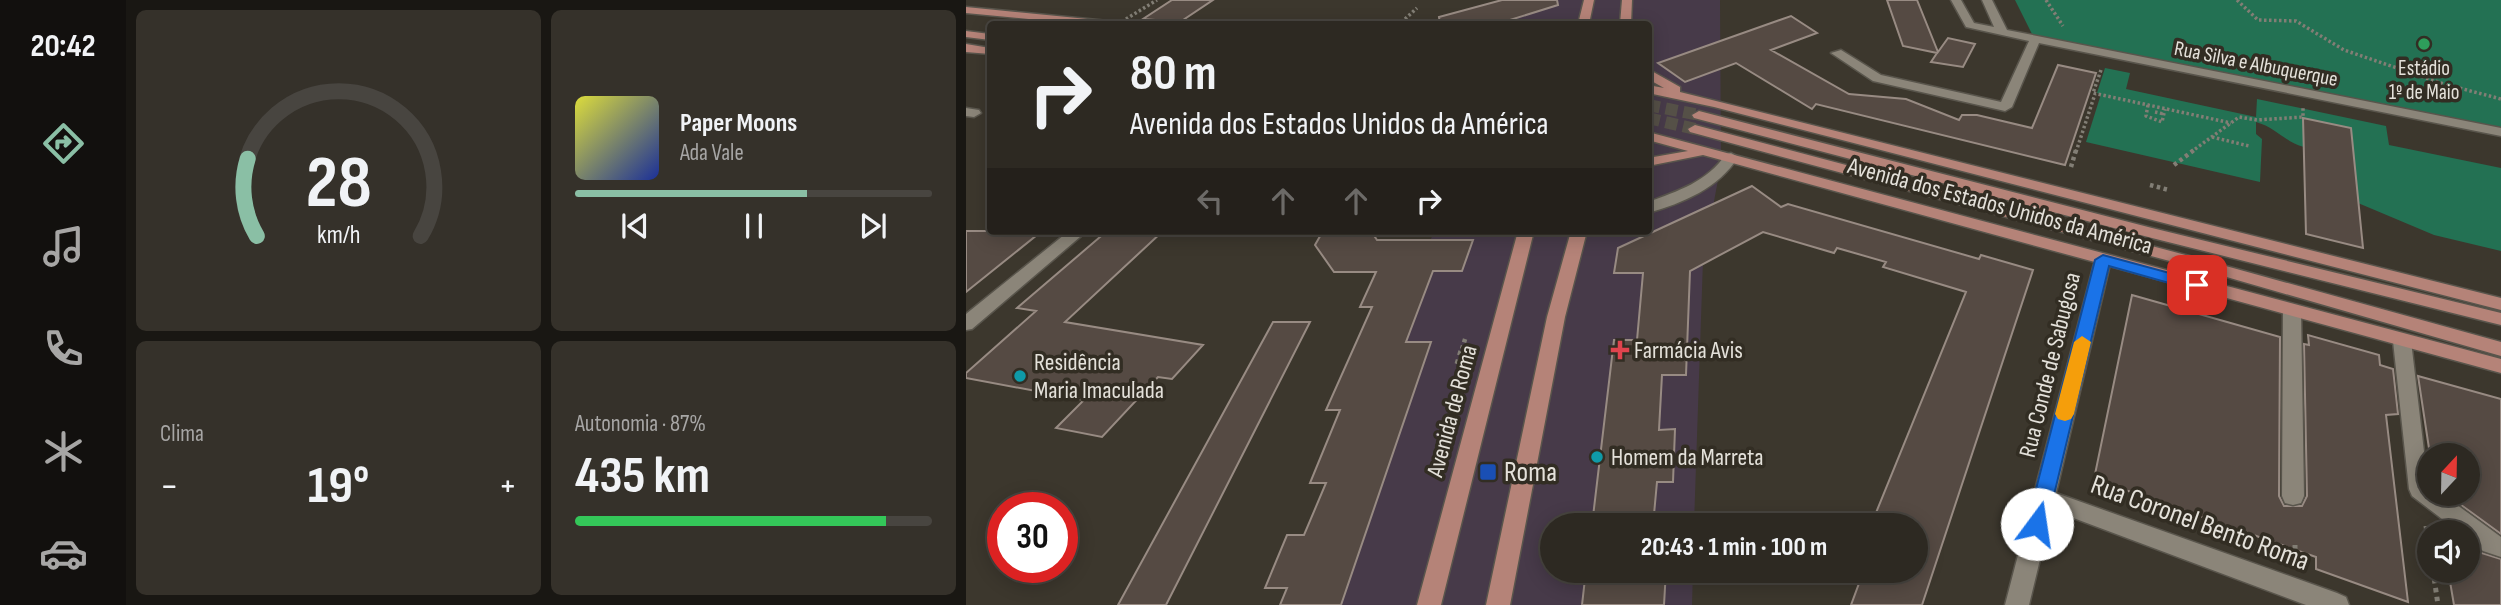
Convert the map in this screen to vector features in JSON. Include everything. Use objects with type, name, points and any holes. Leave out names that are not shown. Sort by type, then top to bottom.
[{"type":"main road","points":[[1584,21],[1589,0]]},
{"type":"main road","points":[[1626,21],[1627,0]]},
{"type":"main road","points":[[966,10],[1078,21]]},
{"type":"main road","points":[[966,22],[987,25]]},
{"type":"main road","points":[[966,34],[987,37]]},
{"type":"main road","points":[[966,48],[987,51]]},
{"type":"main road","points":[[1652,76],[1683,96]]},
{"type":"main road","name":"Avenida dos Estados Unidos da América","points":[[1652,90],[2501,304]]},
{"type":"main road","name":"Avenida dos Estados Unidos da América","points":[[2501,319],[1697,122],[2501,349]]},
{"type":"main road","name":"Avenida dos Estados Unidos da América","points":[[1652,137],[2501,366]]},
{"type":"main road","points":[[1652,161],[1683,154],[1724,155]]},
{"type":"main road","name":"Avenida de Roma","points":[[1429,605],[1525,235]]},
{"type":"main road","points":[[1497,605],[1556,317],[1577,235]]},
{"type":"street","name":"Rua Silva e Albuquerque","points":[[1956,0],[1970,25],[2003,33],[2501,132]]},
{"type":"street","points":[[1987,0],[2003,33]]},
{"type":"street","points":[[1837,53],[1877,78],[2005,107],[2035,40]]},
{"type":"street","points":[[1652,206],[1710,181],[1725,170],[1724,155]]},
{"type":"street","points":[[966,324],[1074,235]]},
{"type":"street","name":"Rua Conde de Sabugosa","points":[[2017,605],[2103,260]]},
{"type":"street","points":[[2292,311],[2293,496]]},
{"type":"street","points":[[2402,341],[2420,489],[2491,544],[2501,547]]},
{"type":"street","name":"Rua Coronel Bento Roma","points":[[2044,498],[2337,605]]},
{"type":"path","points":[[1126,19],[1157,0]]},
{"type":"path","points":[[2237,0],[2258,20],[2296,21],[2311,32],[2356,54],[2444,84],[2501,99]]},
{"type":"path","points":[[1405,19],[1417,8]]},
{"type":"path","points":[[2071,167],[2102,66]]},
{"type":"path","points":[[2095,94],[2231,123]]},
{"type":"path","points":[[2148,105],[2146,116],[2162,122],[2165,111]]},
{"type":"path","points":[[2155,112],[2165,111]]},
{"type":"path","points":[[2174,164],[2239,117],[2257,120],[2303,117]]},
{"type":"path","points":[[2211,137],[2249,146]]},
{"type":"path","points":[[2150,185],[2159,190],[2169,190]]},
{"type":"path","points":[[1457,364],[1466,336]]},
{"type":"path","points":[[2435,583],[2438,605]]},
{"type":"shaded area","points":[[1521,0],[1720,0],[1721,164],[1703,260],[1694,513],[1540,513],[1540,583],[1693,583],[1692,605],[1293,605],[1432,235],[1652,235],[1652,21],[1513,21]]},
{"type":"green space","points":[[2015,0],[2501,0],[2501,129],[2033,36]]},
{"type":"green space","points":[[2105,68],[2130,73],[2126,89],[2256,117],[2257,99],[2386,126],[2389,145],[2501,168],[2501,251],[2434,235],[2358,203],[2351,128],[2304,118],[2304,147],[2256,122],[2256,134],[2262,139],[2260,182],[2086,142],[2101,94],[2097,93]]},
{"type":"building","points":[[1172,0],[1213,0],[1182,21],[1143,19]]},
{"type":"building","points":[[1502,0],[1557,0],[1558,5],[1507,21],[1440,21],[1439,17]]},
{"type":"building","points":[[1887,0],[1917,0],[1938,52],[1948,38],[1975,44],[1963,67],[1931,62],[1937,53],[1903,46]]},
{"type":"building","points":[[1791,16],[1817,33],[1771,50],[1849,94],[1906,99],[1959,120],[1962,115],[1977,115],[2032,128],[2058,65],[2096,73],[2065,165],[1816,104],[1812,109],[1736,63],[1685,82],[1658,63]]},
{"type":"building","points":[[2303,118],[2351,128],[2363,248],[2306,234]]},
{"type":"building","points":[[1752,186],[1781,207],[1788,204],[1979,259],[1981,255],[2033,270],[1922,605],[1851,605],[1859,583],[1928,583],[1928,513],[1876,513],[1966,292],[1883,267],[1886,262],[1837,248],[1834,253],[1763,232],[1690,271],[1686,375],[1662,375],[1659,430],[1675,429],[1673,482],[1657,482],[1654,513],[1593,513],[1614,340],[1637,340],[1643,273],[1614,273],[1618,248],[1646,235],[1652,235],[1652,232]]},
{"type":"building","points":[[966,231],[987,231],[987,235],[1037,235],[966,292]]},
{"type":"building","name":"Residência Maria Imaculada","points":[[1102,235],[1159,235],[1065,322],[1203,345],[1172,379],[1158,377],[1102,437],[1056,428],[1084,400],[966,378],[966,373],[1036,311],[1017,308]]},
{"type":"building","points":[[1321,235],[1374,235],[1377,240],[1473,240],[1462,271],[1433,271],[1406,342],[1431,342],[1341,605],[1280,605],[1287,588],[1265,588],[1287,535],[1304,535],[1326,483],[1310,483],[1340,410],[1326,410],[1372,307],[1360,307],[1376,272],[1334,272],[1315,245]]},
{"type":"building","points":[[2132,295],[2280,337],[2279,496],[2284,506],[2302,506],[2307,496],[2304,344],[2309,345],[2308,335],[2379,355],[2380,365],[2393,369],[2398,414],[2386,415],[2408,602],[2316,569],[2316,557],[2094,479]]},
{"type":"building","points":[[1273,322],[1310,322],[1166,605],[1118,605]]},
{"type":"building","points":[[2418,376],[2501,399],[2501,534],[2462,506],[2480,506],[2480,443],[2428,443]]},
{"type":"building","points":[[2480,551],[2501,559],[2501,605],[2454,605],[2450,583],[2480,583]]},
{"type":"building","points":[[1585,583],[1665,583],[1664,605],[1582,605]]},
{"type":"tunnel","points":[[1652,106],[1699,115]]},
{"type":"tunnel","points":[[1652,119],[1695,129]]},
{"type":"slow traffic","points":[[2065,414],[2082,342]]},
{"type":"place","name":"Estádio 1º de Maio","points":[[2424,44]]},
{"type":"place","name":"Farmácia Avis","points":[[1620,350]]},
{"type":"place","name":"Residência Maria Imaculada","points":[[1020,376]]},
{"type":"place","name":"Homem da Marreta","points":[[1597,457]]},
{"type":"place","name":"Roma","points":[[1488,472]]},
{"type":"route","points":[[2037,524],[2103,260],[2197,285]]}]
